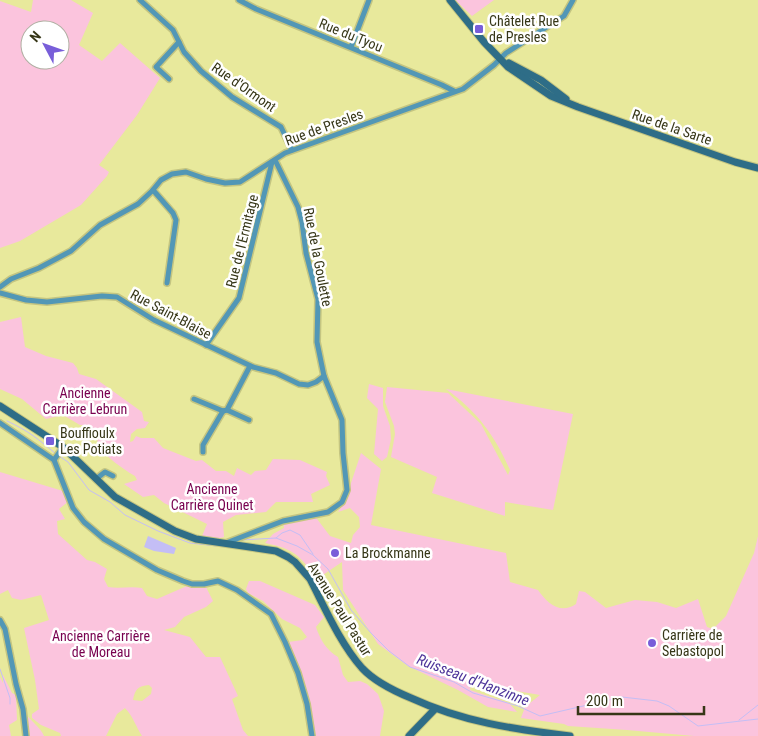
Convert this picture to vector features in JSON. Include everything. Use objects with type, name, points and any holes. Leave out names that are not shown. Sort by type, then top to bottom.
[{"type":"main road","name":"Rue de la Sarte","points":[[450,0],[508,67],[578,107],[735,162],[758,168]]},
{"type":"main road","name":"Avenue Paul Pastur","points":[[0,406],[58,454],[96,479],[114,497],[176,531],[196,539],[262,548],[288,557],[302,568],[310,579],[347,647],[363,668],[386,686],[435,709],[499,727],[570,736]]},
{"type":"main road","points":[[410,736],[435,709]]},
{"type":"street","name":"Rue d'Ormont","points":[[140,0],[174,30],[184,52],[201,71],[232,97],[281,127],[292,150]]},
{"type":"street","name":"Rue du Tyou","points":[[239,0],[256,9],[454,91]]},
{"type":"street","points":[[351,47],[369,0]]},
{"type":"street","name":"Rue de Presles","points":[[0,287],[11,279],[39,268],[71,251],[100,225],[138,204],[153,190],[160,180],[172,174],[186,172],[224,184],[240,182],[292,150],[463,89],[506,53],[564,16],[573,0]]},
{"type":"street","points":[[169,79],[156,67],[179,42]]},
{"type":"street","name":"Rue de l'Ermitage","points":[[206,346],[239,298],[274,161]]},
{"type":"street","name":"Rue de la Goulette","points":[[225,544],[282,521],[328,512],[337,507],[347,490],[342,420],[324,376],[317,342],[318,299],[306,253],[302,222],[298,207],[274,161]]},
{"type":"street","points":[[153,190],[173,213],[176,220],[167,283]]},
{"type":"street","name":"Rue Saint-Blaise","points":[[0,293],[18,299],[47,302],[102,296],[117,297],[154,320],[250,366],[276,373],[299,384],[308,385],[324,376]]},
{"type":"street","points":[[203,452],[204,445],[250,366]]},
{"type":"street","points":[[194,399],[248,420]]},
{"type":"street","points":[[0,423],[37,447],[58,454],[73,508],[84,522],[104,539],[157,570],[183,581],[192,584],[218,581],[236,590],[271,614],[298,673],[307,704],[312,736]]},
{"type":"street","points":[[96,479],[105,472],[112,476]]},
{"type":"street","points":[[0,620],[5,629],[23,709],[26,736]]},
{"type":"green space","points":[[33,0],[71,0],[93,13],[79,45],[102,61],[120,43],[160,78],[137,115],[99,165],[109,172],[107,176],[81,205],[20,241],[0,248],[0,1],[31,12]]},
{"type":"green space","points":[[455,0],[494,0],[472,16]]},
{"type":"green space","points":[[21,317],[25,347],[46,356],[73,363],[79,374],[96,379],[142,412],[144,421],[149,422],[145,428],[137,429],[131,434],[130,442],[136,436],[154,438],[163,448],[196,461],[202,460],[216,471],[226,471],[234,476],[237,468],[251,475],[255,471],[266,470],[273,459],[300,460],[327,472],[326,476],[330,485],[311,494],[313,502],[276,502],[266,512],[236,515],[223,522],[224,537],[216,539],[202,536],[207,524],[164,503],[154,495],[143,497],[124,484],[137,480],[135,476],[101,450],[97,445],[98,434],[87,425],[80,425],[63,415],[46,419],[22,399],[0,389],[0,322]]},
{"type":"green space","points":[[369,384],[383,388],[383,406],[390,426],[391,439],[387,457],[382,461],[374,454],[378,409],[367,398]]},
{"type":"green space","points":[[387,387],[448,393],[481,424],[508,475],[510,470],[498,446],[484,425],[467,406],[446,389],[573,414],[553,510],[505,502],[505,516],[432,493],[437,477],[391,457],[395,434],[385,402]]},
{"type":"green space","points":[[361,453],[381,469],[371,525],[506,553],[510,582],[538,590],[545,599],[559,608],[570,607],[576,604],[579,591],[585,592],[606,608],[635,600],[657,602],[676,608],[698,599],[707,627],[713,629],[726,616],[754,553],[758,536],[758,736],[694,736],[568,726],[521,718],[525,707],[540,695],[471,683],[470,690],[509,703],[517,712],[488,707],[408,666],[378,644],[343,590],[342,562],[317,579],[296,554],[265,543],[273,534],[284,528],[283,521],[314,515],[330,536],[351,543],[353,535],[360,527],[359,517],[350,508],[338,512],[348,497]]},
{"type":"green space","name":"Ancienne Carrière de Moreau","points":[[0,472],[63,491],[69,501],[59,509],[65,519],[57,521],[58,534],[87,560],[107,569],[104,579],[108,587],[142,588],[147,596],[157,599],[187,586],[206,587],[213,601],[206,607],[184,617],[175,627],[164,630],[190,637],[206,657],[220,657],[238,696],[232,699],[243,730],[248,736],[142,736],[125,708],[117,714],[106,736],[61,736],[60,733],[41,725],[32,718],[32,714],[39,709],[24,628],[49,620],[41,595],[21,600],[12,598],[8,590],[0,594]],"holes":[[[149,685],[152,688],[151,694],[142,701],[133,700],[136,691],[140,687]]]},
{"type":"green space","points":[[249,581],[260,581],[315,605],[324,617],[316,627],[327,648],[338,657],[343,675],[348,682],[360,681],[367,684],[378,694],[384,711],[380,736],[314,736],[307,696],[288,642],[303,640],[307,637],[300,628],[282,619],[263,601],[248,593],[246,589]]},
{"type":"green space","points":[[3,675],[12,693],[16,695],[17,720],[9,725],[11,736],[0,736],[0,677],[3,683]]},
{"type":"green space","points":[[25,713],[40,730],[44,736],[28,736]]},
{"type":"shaded area","points":[[148,536],[176,548],[174,554],[154,551],[144,547]]},
{"type":"waterway","name":"Ruisseau d'Hanzinne","points":[[7,421],[33,436],[56,454]]},
{"type":"waterway","name":"Ruisseau d'Hanzinne","points":[[59,456],[68,462],[89,490],[110,502],[125,515],[158,531],[190,543],[216,546]]},
{"type":"waterway","name":"Ruisseau d'Hanzinne","points":[[276,538],[290,530],[300,535],[313,554]]},
{"type":"waterway","name":"Ruisseau d'Hanzinne","points":[[241,540],[276,538],[313,555],[328,569],[351,610],[389,651],[410,667],[454,682],[473,693],[518,706],[540,716],[622,697],[657,701],[669,706],[698,726],[758,719]]},
{"type":"waterway","points":[[0,669],[10,698],[10,704]]},
{"type":"waterway","points":[[739,720],[758,705]]},
{"type":"place","name":"Châtelet Rue de Presles","points":[[479,29]]},
{"type":"place","name":"Bouffioulx Les Potiats","points":[[50,441]]},
{"type":"place","name":"La Brockmanne","points":[[335,553]]},
{"type":"place","name":"Carrière de Sebastopol","points":[[652,643]]},
{"type":"park label","name":"Ancienne Carrière Lebrun","points":[[85,402]]},
{"type":"park label","name":"Ancienne Carrière Quinet","points":[[212,498]]}]
